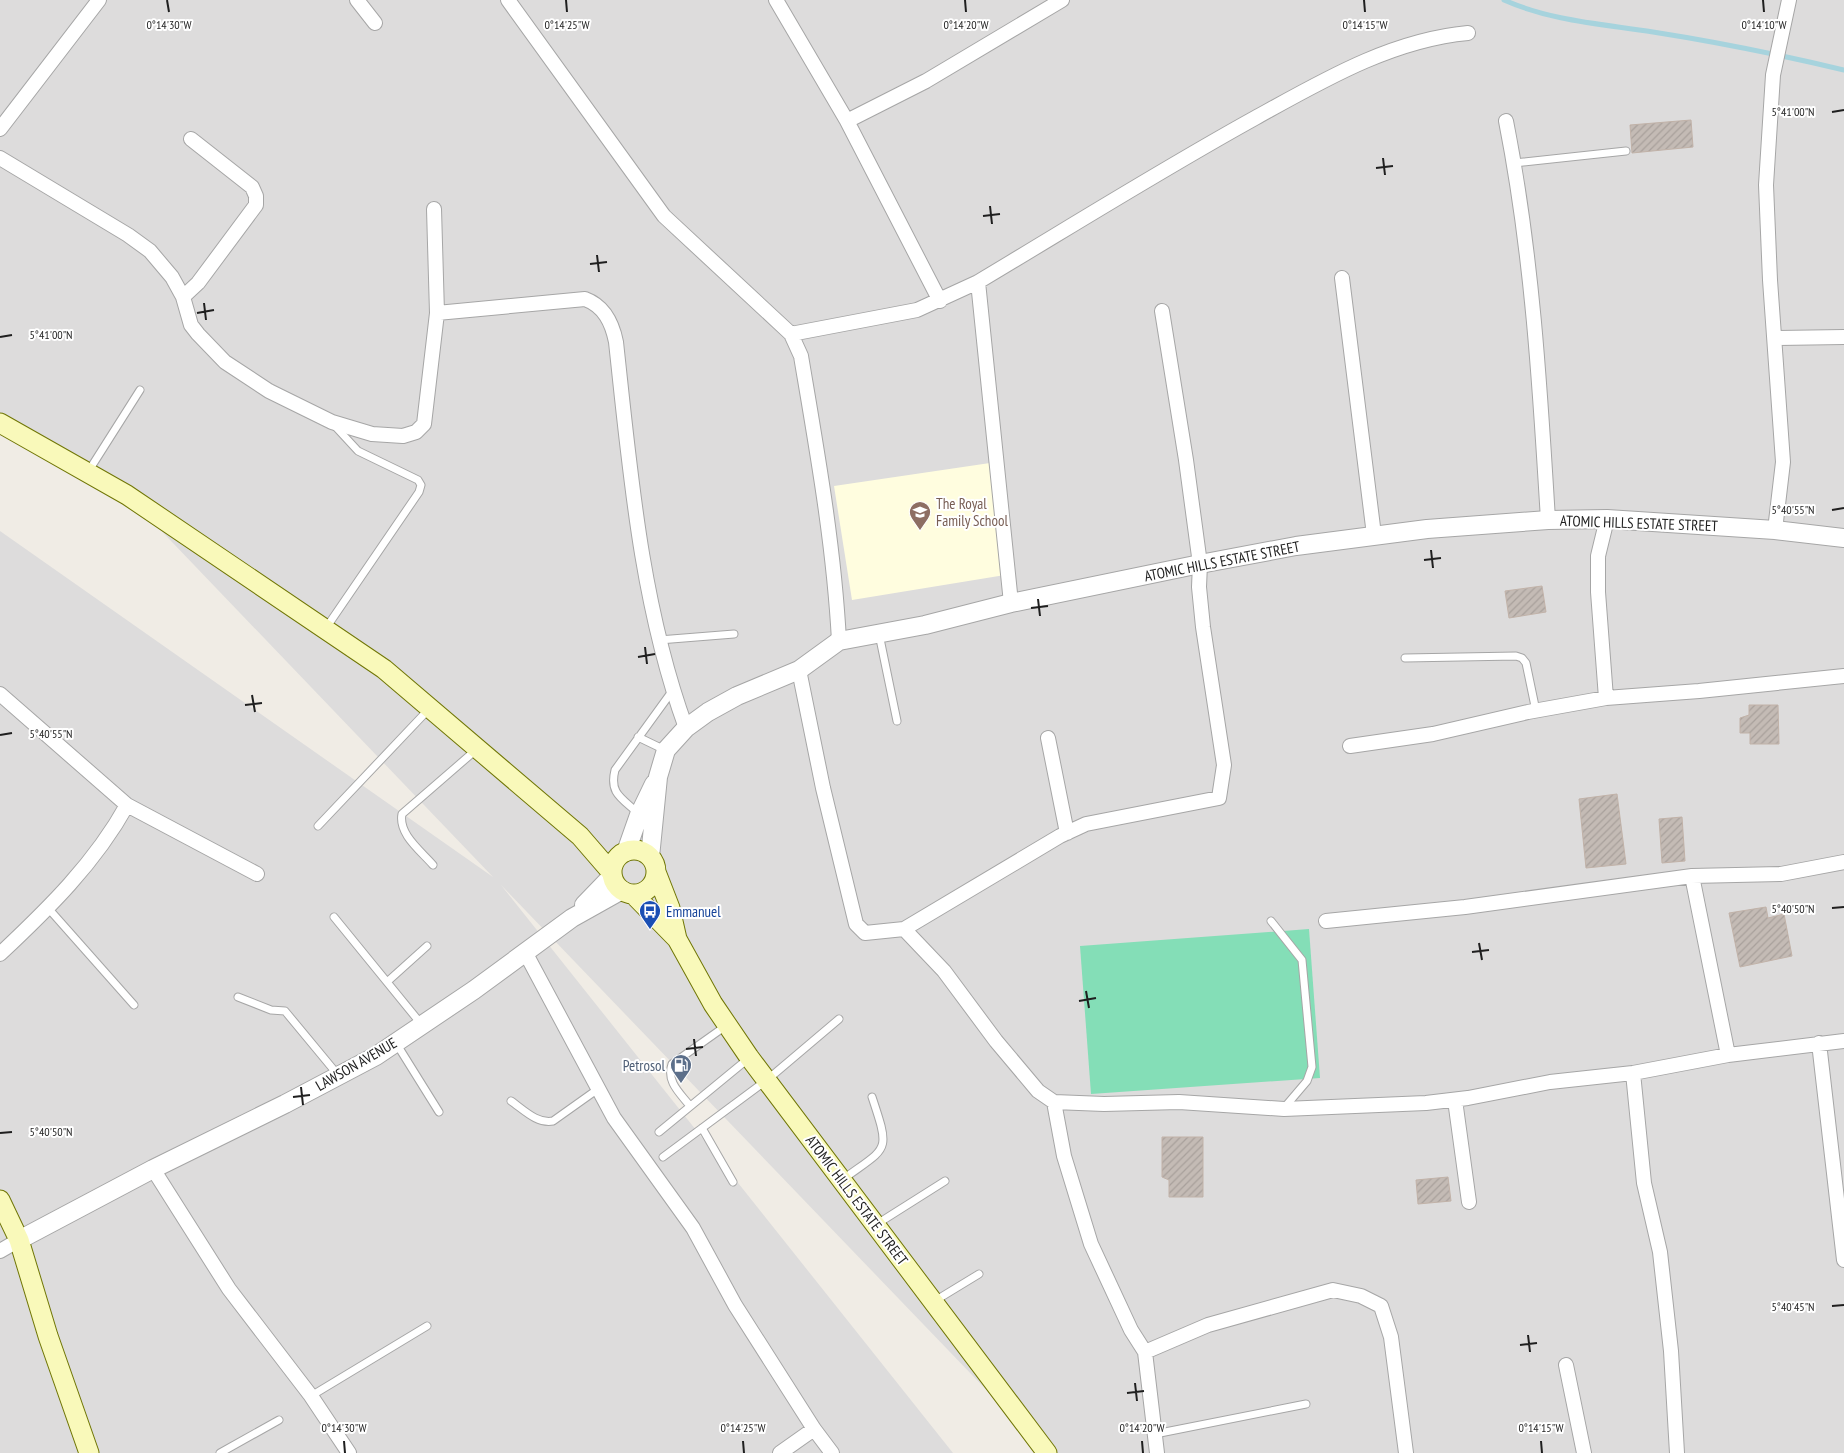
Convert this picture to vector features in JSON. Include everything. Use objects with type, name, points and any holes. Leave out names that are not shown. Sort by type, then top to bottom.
[{"type":"main road","points":[[0,423],[127,496],[326,628],[384,669],[580,836],[621,874],[646,891],[653,882],[653,865],[639,851],[621,874]]},
{"type":"main road","name":"ATOMIC HILLS ESTATE STREET","points":[[653,865],[670,908],[677,940]]},
{"type":"main road","name":"ATOMIC HILLS ESTATE STREET","points":[[621,874],[677,940],[692,969],[749,1057],[1047,1453]]},
{"type":"main road","points":[[0,1200],[19,1240],[85,1452]]},
{"type":"street","points":[[0,129],[99,0]]},
{"type":"street","points":[[357,0],[375,23]]},
{"type":"street","points":[[508,0],[664,216],[791,334],[801,356],[824,488],[836,585],[839,642]]},
{"type":"street","points":[[776,0],[847,121],[940,301]]},
{"type":"street","points":[[847,121],[926,81],[1062,0]]},
{"type":"street","points":[[1775,530],[1783,462],[1766,185],[1773,75],[1789,0]]},
{"type":"street","points":[[791,334],[909,312],[940,301],[978,282],[1204,146],[1368,59],[1441,36],[1468,33]]},
{"type":"street","points":[[1506,121],[1529,264],[1548,520]]},
{"type":"street","points":[[183,297],[198,283],[256,205],[256,196],[252,187],[191,139]]},
{"type":"street","points":[[0,158],[128,235],[150,251],[172,278],[183,297],[191,325],[225,362],[269,392],[332,422],[372,434],[404,436],[416,432],[424,424],[437,313],[434,209]]},
{"type":"street","points":[[1342,278],[1374,535]]},
{"type":"street","points":[[978,282],[1011,603]]},
{"type":"street","points":[[437,313],[575,299],[595,303],[603,311],[614,331],[616,342],[638,522],[658,640],[686,728]]},
{"type":"street","points":[[799,670],[823,788],[856,924],[865,933],[904,929],[1067,833],[1086,824],[1219,798],[1224,765],[1203,628],[1200,564],[1162,311]]},
{"type":"street","points":[[1775,338],[1844,337]]},
{"type":"street","points":[[1606,698],[1598,592],[1598,556],[1607,519]]},
{"type":"street","name":"ATOMIC HILLS ESTATE STREET","points":[[653,865],[658,777],[660,764],[666,750],[686,728],[737,696],[799,670],[839,642],[1011,603],[1200,564],[1374,535],[1548,520],[1607,519],[1775,530],[1844,538]]},
{"type":"street","points":[[1350,746],[1433,734],[1536,711],[1606,698],[1743,687],[1844,676]]},
{"type":"street","points":[[0,694],[127,804],[257,874]]},
{"type":"street","points":[[1048,738],[1067,833]]},
{"type":"street","name":"ATOMIC HILLS ESTATE STREET","points":[[621,874],[639,814],[658,777]]},
{"type":"street","points":[[0,954],[48,908],[90,860],[116,824],[127,804]]},
{"type":"street","points":[[1326,921],[1465,908],[1692,876],[1781,874],[1844,862]]},
{"type":"street","name":"LAWSON AVENUE","points":[[19,1240],[153,1169],[338,1076],[396,1042],[422,1026],[572,918],[621,874]]},
{"type":"street","points":[[1692,876],[1728,1055]]},
{"type":"street","points":[[904,929],[944,971],[996,1041],[1038,1091],[1054,1102],[1104,1104],[1179,1102],[1284,1109],[1455,1100],[1550,1082],[1633,1074],[1728,1055],[1844,1041]]},
{"type":"street","points":[[525,952],[614,1118],[692,1228],[735,1305],[814,1429],[832,1453]]},
{"type":"street","points":[[1820,1043],[1844,1260]]},
{"type":"street","points":[[1633,1074],[1644,1183],[1660,1252],[1671,1351],[1677,1453]]},
{"type":"street","points":[[1455,1100],[1469,1202]]},
{"type":"street","points":[[1054,1102],[1064,1156],[1091,1244],[1131,1330],[1145,1352],[1157,1453]]},
{"type":"street","points":[[153,1169],[229,1289],[311,1396],[349,1453]]},
{"type":"street","points":[[0,1250],[19,1240]]},
{"type":"street","points":[[1145,1352],[1208,1325],[1333,1290],[1360,1296],[1381,1306],[1388,1330],[1406,1453]]},
{"type":"street","points":[[1566,1365],[1584,1453]]},
{"type":"street","points":[[780,1453],[814,1429]]},
{"type":"lane","points":[[1514,163],[1626,151]]},
{"type":"lane","points":[[87,473],[140,390]]},
{"type":"lane","points":[[326,628],[420,492],[421,485],[418,480],[358,450],[332,422]]},
{"type":"lane","points":[[658,640],[734,634]]},
{"type":"lane","points":[[880,634],[896,721]]},
{"type":"lane","points":[[1405,658],[1516,656],[1522,658],[1526,663],[1536,711]]},
{"type":"lane","points":[[639,814],[614,790],[612,782],[615,770],[673,690]]},
{"type":"lane","points":[[318,826],[429,708]]},
{"type":"lane","points":[[638,738],[666,750]]},
{"type":"lane","points":[[433,865],[403,830],[400,822],[402,814],[477,749]]},
{"type":"lane","points":[[48,908],[134,1005]]},
{"type":"lane","points":[[334,917],[422,1026]]},
{"type":"lane","points":[[1271,921],[1302,960],[1312,1067],[1307,1081],[1284,1109]]},
{"type":"lane","points":[[388,982],[427,946]]},
{"type":"lane","points":[[238,997],[271,1010],[284,1011],[338,1076]]},
{"type":"lane","points":[[663,1157],[767,1080],[839,1019]]},
{"type":"lane","points":[[690,1106],[670,1080],[669,1072],[672,1064],[727,1025]]},
{"type":"lane","points":[[396,1042],[439,1112]]},
{"type":"lane","points":[[659,1132],[749,1057]]},
{"type":"lane","points":[[511,1101],[536,1119],[553,1122],[598,1089]]},
{"type":"lane","points":[[842,1180],[881,1151],[884,1143],[884,1132],[872,1097]]},
{"type":"lane","points":[[702,1128],[733,1182]]},
{"type":"lane","points":[[876,1225],[945,1182]]},
{"type":"lane","points":[[933,1302],[979,1274]]},
{"type":"lane","points":[[311,1396],[427,1326]]},
{"type":"lane","points":[[1155,1434],[1306,1404]]},
{"type":"lane","points":[[220,1453],[279,1420]]},
{"type":"shaded area","points":[[0,0],[1844,0],[1844,1453],[1047,1453],[501,885],[953,1453],[0,1453],[0,531],[493,877],[127,495],[0,417]]},
{"type":"shaded area","name":"The Royal Family School","points":[[990,463],[1005,575],[852,600],[834,486]]},
{"type":"green space","points":[[1309,929],[1320,1078],[1091,1094],[1080,946]]},
{"type":"building","points":[[1691,120],[1693,147],[1632,153],[1630,125]]},
{"type":"building","points":[[1542,586],[1546,612],[1509,618],[1505,591]]},
{"type":"building","points":[[1749,705],[1778,705],[1779,744],[1750,744],[1750,733],[1740,733],[1740,718],[1749,715]]},
{"type":"building","points":[[1617,794],[1626,864],[1586,868],[1579,799]]},
{"type":"building","points":[[1682,817],[1685,861],[1662,863],[1659,819]]},
{"type":"building","points":[[1766,907],[1768,918],[1784,914],[1792,956],[1740,967],[1729,913]]},
{"type":"building","points":[[1162,1137],[1203,1137],[1203,1197],[1169,1197],[1169,1180],[1162,1177]]},
{"type":"building","points":[[1448,1177],[1451,1201],[1418,1204],[1416,1180]]},
{"type":"waterway","points":[[1504,0],[1540,13],[1559,17],[1725,44],[1844,70]]},
{"type":"place","name":"The Royal Family School","points":[[920,531]]},
{"type":"place","name":"Emmanuel","points":[[650,930]]},
{"type":"place","name":"Petrosol","points":[[681,1084]]}]
